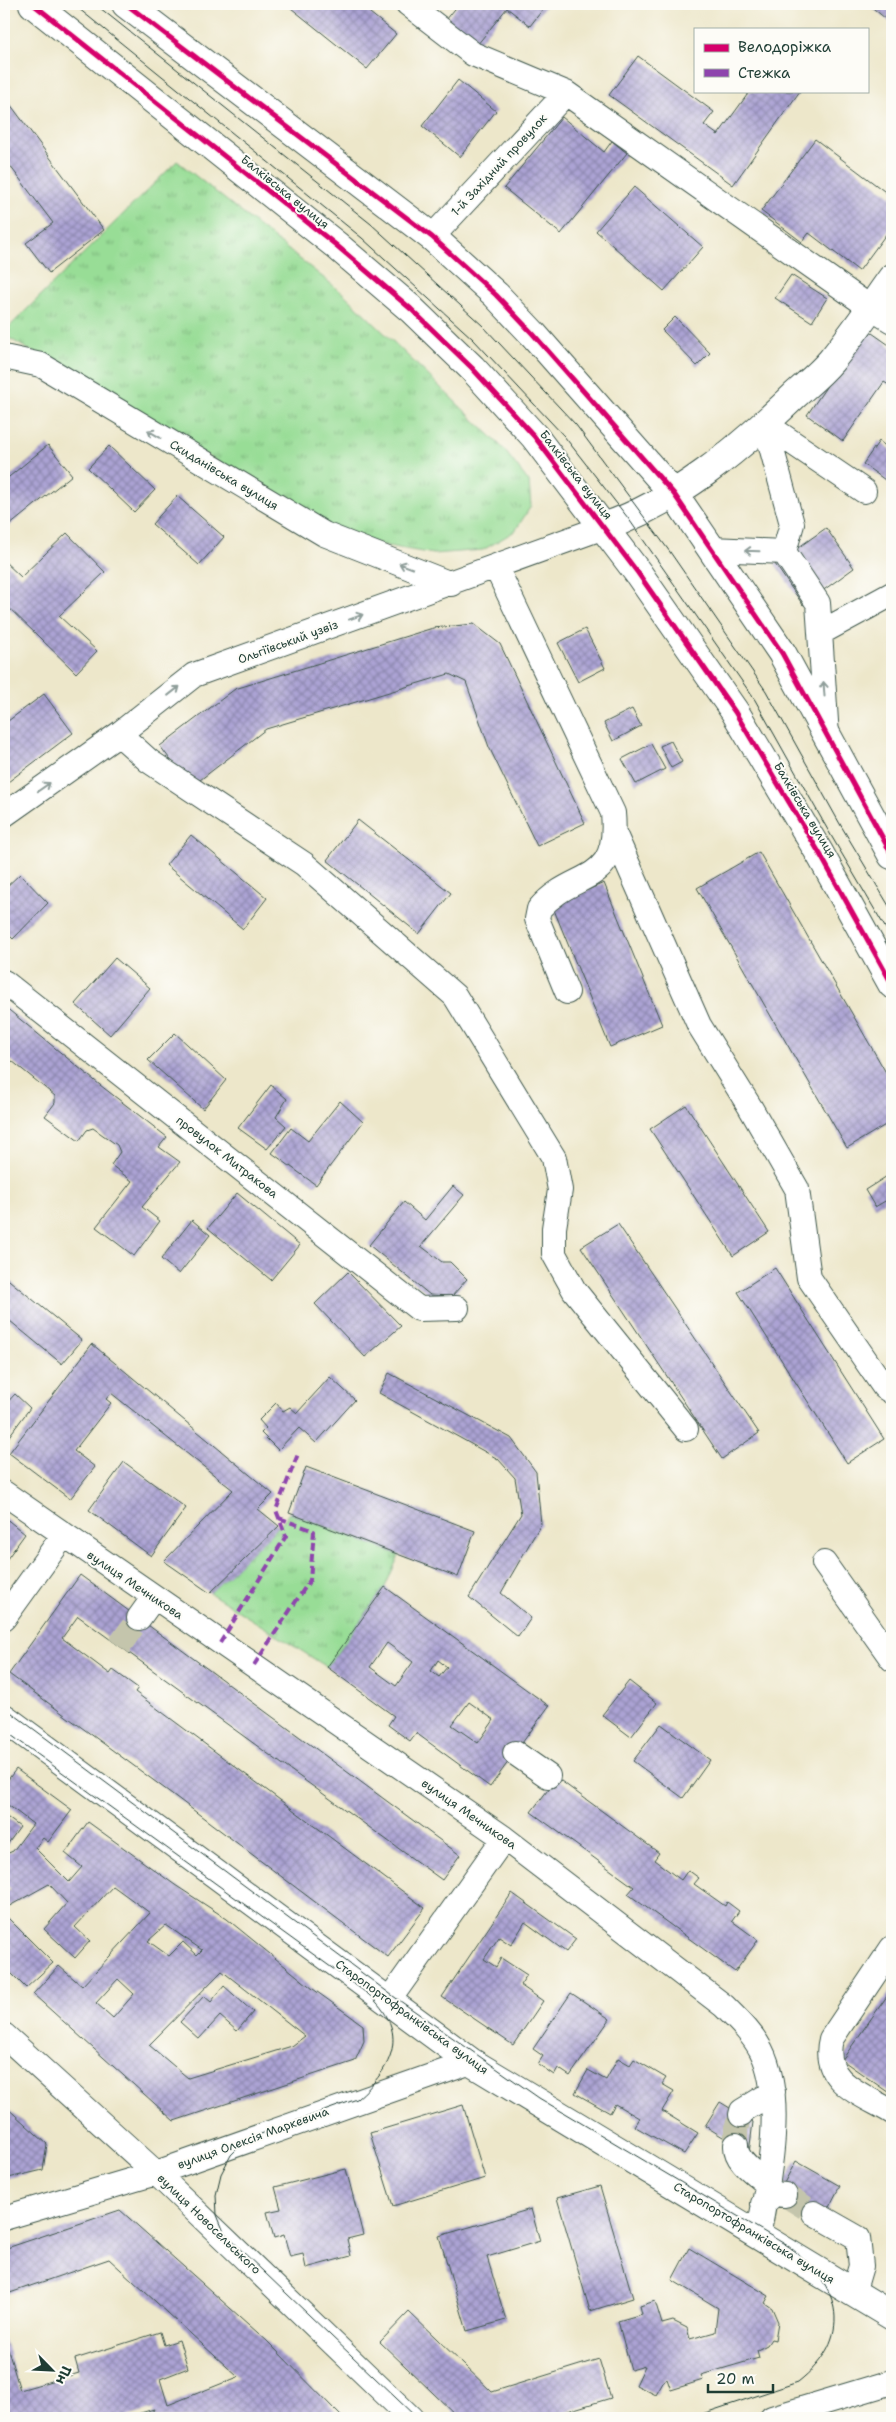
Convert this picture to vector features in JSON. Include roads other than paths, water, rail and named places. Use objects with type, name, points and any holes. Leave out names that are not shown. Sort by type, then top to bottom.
[{"type":"main road","name":"Балківська вулиця","points":[[33,4],[336,245],[411,310],[472,368],[534,436],[604,527],[735,712],[820,854],[892,984]]},
{"type":"main road","points":[[126,4],[432,237],[496,295],[533,334],[674,494],[712,549],[782,653],[892,855]]},
{"type":"main road","points":[[604,527],[628,518],[674,494],[724,458],[765,424],[882,315],[892,278]]},
{"type":"main road","name":"Старопортофранківська вулиця","points":[[4,1718],[471,2062],[892,2316]]},
{"type":"street","points":[[408,4],[473,54],[566,93],[882,315]]},
{"type":"street","name":"1-й Західний провулок","points":[[432,237],[566,93]]},
{"type":"street","name":"Скиданівська вулиця","points":[[4,357],[41,365],[324,534],[451,584]]},
{"type":"street","points":[[765,424],[864,491]]},
{"type":"street","points":[[765,424],[792,524],[784,552],[818,603],[828,738]]},
{"type":"street","name":"Ольгіївський узвіз","points":[[4,816],[119,734],[194,675],[451,584],[604,527]]},
{"type":"street","points":[[712,549],[784,552]]},
{"type":"street","points":[[496,567],[613,813],[615,835],[698,1025],[750,1106],[797,1190],[810,1278],[884,1387],[892,1392]]},
{"type":"street","points":[[820,633],[892,594]]},
{"type":"street","points":[[119,734],[149,761],[304,864],[455,996],[554,1158],[560,1190],[554,1228],[554,1254],[574,1290],[686,1429]]},
{"type":"street","points":[[567,992],[537,919],[538,909],[562,889],[594,874],[609,856],[615,835]]},
{"type":"street","name":"провулок Митракова","points":[[4,982],[419,1309],[457,1308]]},
{"type":"street","name":"вулиця Мечникова","points":[[4,1493],[63,1536],[504,1838],[724,2006],[746,2028],[761,2051],[774,2092],[775,2119],[771,2194],[758,2236]]},
{"type":"street","points":[[4,1618],[63,1536]]},
{"type":"street","points":[[824,1563],[892,1659]]},
{"type":"street","points":[[139,1618],[154,1597]]},
{"type":"street","points":[[515,1753],[548,1776]]},
{"type":"street","points":[[389,2000],[504,1838]]},
{"type":"street","points":[[892,1948],[831,2039],[827,2053],[830,2067],[839,2080],[892,2112]]},
{"type":"street","name":"вулиця Новосельського","points":[[4,2035],[156,2173],[411,2418]]},
{"type":"street","name":"вулиця Олексія Маркевича","points":[[4,2218],[156,2173],[471,2062]]},
{"type":"street","points":[[741,2114],[742,2111],[774,2092]]},
{"type":"street","points":[[736,2145],[735,2152],[741,2161],[771,2194]]},
{"type":"street","points":[[814,2213],[858,2238],[861,2266],[854,2293]]},
{"type":"street","points":[[772,2418],[892,2382]]},
{"type":"tunnel","points":[[119,1646],[139,1618]]},
{"type":"tunnel","points":[[736,2145],[736,2128],[741,2115]]},
{"type":"tunnel","points":[[785,2195],[814,2213]]},
{"type":"tram line","points":[[73,4],[362,238],[473,339],[564,436],[628,518],[755,700],[892,939]]},
{"type":"tram line","points":[[95,4],[371,224],[483,326],[576,425],[670,552],[766,691],[840,824],[892,911]]},
{"type":"tram line","points":[[4,1707],[393,1996],[539,2098],[788,2246],[807,2262],[821,2278],[830,2295],[835,2313],[834,2330],[828,2348],[816,2365],[798,2382],[690,2418]]},
{"type":"tram line","points":[[4,1730],[368,1994],[381,2008],[389,2022],[393,2035],[392,2048],[388,2061],[370,2087],[357,2099],[247,2139],[231,2155],[221,2174],[216,2195],[217,2215],[224,2232],[243,2252],[417,2418]]}]
